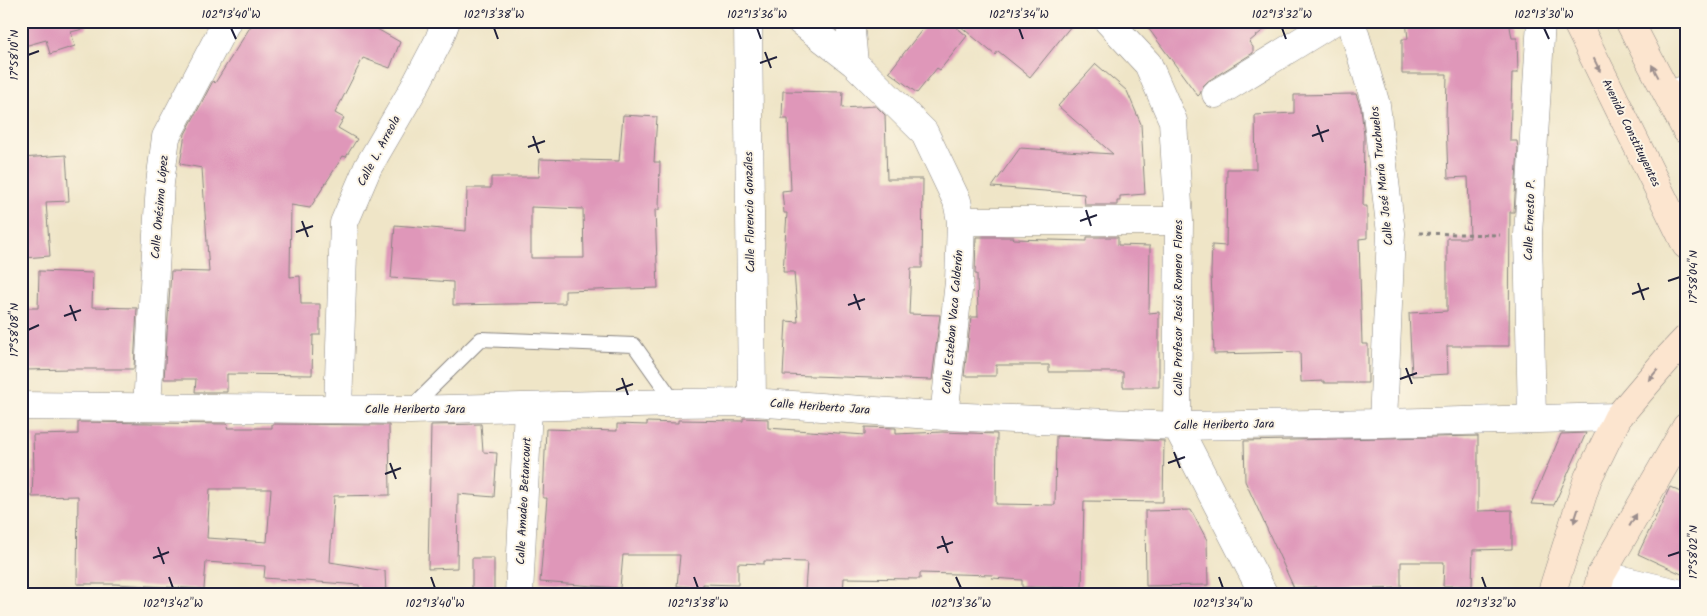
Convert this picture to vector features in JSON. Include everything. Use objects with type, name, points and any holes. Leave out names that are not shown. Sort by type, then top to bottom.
[{"type":"street","name":"Calle Onésimo López","points":[[147,407],[160,183],[166,137],[227,21]]},
{"type":"street","name":"Calle L. Arreola","points":[[338,409],[344,223],[368,167],[414,88],[438,42],[446,21]]},
{"type":"street","name":"Calle Florencio Gonzáles","points":[[748,21],[752,402]]},
{"type":"street","name":"Calle Esteban Vaca Calderón","points":[[800,21],[854,63],[924,132],[957,201],[961,221],[959,282],[944,416]]},
{"type":"street","points":[[850,21],[854,63]]},
{"type":"street","name":"Calle Profesor Jesús Romero Flores","points":[[1108,21],[1148,64],[1173,121],[1179,221],[1177,426],[1264,595]]},
{"type":"street","points":[[1216,94],[1334,21]]},
{"type":"street","name":"Calle José María Truchuelos","points":[[1351,21],[1376,104],[1391,233],[1383,423]]},
{"type":"street","name":"Calle Ernesto P.","points":[[1532,418],[1528,235],[1540,21]]},
{"type":"street","name":"Avenida Constituyentes","points":[[1576,21],[1686,245]]},
{"type":"street","points":[[1629,21],[1677,92],[1686,130]]},
{"type":"street","points":[[961,221],[1179,221]]},
{"type":"street","points":[[1551,595],[1588,478],[1618,417],[1668,357],[1686,339]]},
{"type":"street","name":"Calle Heriberto Jara","points":[[21,406],[410,410],[752,402],[944,416],[1177,426],[1618,417]]},
{"type":"street","name":"Calle Amadeo Betancourt","points":[[519,595],[528,408]]},
{"type":"street","points":[[1686,427],[1599,585],[1686,595]]},
{"type":"lane","points":[[410,410],[481,339],[634,344],[675,403]]},
{"type":"path","points":[[1391,233],[1528,235]]},
{"type":"building","points":[[21,21],[86,21],[87,28],[71,32],[75,46],[50,54],[46,40],[21,47]]},
{"type":"building","points":[[254,21],[363,21],[400,42],[390,68],[363,58],[335,113],[344,118],[338,128],[357,139],[346,157],[343,156],[310,208],[291,205],[290,277],[300,276],[301,304],[320,304],[320,335],[313,335],[312,375],[227,374],[227,392],[195,392],[196,379],[164,379],[171,271],[209,272],[202,168],[180,164],[185,134],[213,81],[215,83]]},
{"type":"building","points":[[929,21],[949,21],[967,36],[940,70],[937,68],[917,93],[889,72]]},
{"type":"building","points":[[954,21],[1075,21],[1030,77],[998,51],[995,55]]},
{"type":"building","points":[[1143,21],[1274,21],[1249,42],[1253,47],[1253,53],[1208,81],[1198,96]]},
{"type":"building","points":[[1406,21],[1509,21],[1512,38],[1517,38],[1518,73],[1512,73],[1510,141],[1517,141],[1518,149],[1514,212],[1510,212],[1509,346],[1447,346],[1448,374],[1412,376],[1409,313],[1447,311],[1447,238],[1470,238],[1468,177],[1448,178],[1447,74],[1402,74],[1402,39],[1408,39]]},
{"type":"building","points":[[1096,64],[1127,91],[1141,124],[1145,194],[1120,196],[1120,201],[1117,201],[1117,205],[1085,205],[1084,194],[992,187],[1020,148],[1113,154],[1058,106]]},
{"type":"building","points":[[783,91],[843,92],[842,108],[876,106],[885,115],[887,179],[923,179],[922,268],[911,268],[909,314],[940,315],[932,380],[783,375],[786,321],[798,322],[794,272],[783,272],[787,213],[784,213],[782,191],[791,190],[788,119],[782,119]]},
{"type":"building","points":[[1356,94],[1361,108],[1364,135],[1363,206],[1367,206],[1367,238],[1359,239],[1362,344],[1368,344],[1368,383],[1301,382],[1300,352],[1214,354],[1212,245],[1226,246],[1227,169],[1256,169],[1255,115],[1294,113],[1294,95]]},
{"type":"building","points":[[623,115],[657,117],[654,162],[660,162],[659,210],[655,210],[658,288],[565,291],[565,303],[453,305],[453,282],[391,278],[395,225],[466,231],[467,188],[491,188],[491,177],[539,177],[540,159],[619,161]],"holes":[[[531,207],[583,209],[584,258],[531,258]]]},
{"type":"building","points":[[66,155],[69,201],[46,202],[50,256],[24,258],[21,219],[21,158]]},
{"type":"building","points":[[976,237],[1087,241],[1087,237],[1118,237],[1118,245],[1150,246],[1149,313],[1159,312],[1159,387],[1123,387],[1123,372],[1049,372],[1049,365],[996,365],[996,376],[964,376],[971,317],[978,317],[977,274],[975,274]]},
{"type":"building","points":[[39,271],[93,273],[92,307],[137,308],[134,369],[25,370],[24,308],[38,308]]},
{"type":"building","points":[[743,418],[768,419],[768,428],[865,435],[865,427],[896,428],[896,434],[942,432],[997,434],[996,504],[1055,505],[1056,436],[1164,441],[1163,502],[1084,501],[1082,588],[1022,587],[1022,580],[992,578],[993,575],[920,573],[920,579],[844,578],[843,593],[805,590],[807,562],[764,561],[764,564],[738,563],[738,585],[703,584],[703,588],[677,586],[680,555],[623,555],[620,588],[540,582],[547,498],[543,498],[546,429],[617,431],[617,424],[647,425],[647,422],[678,423],[678,420],[743,421]]},
{"type":"building","points":[[78,422],[228,424],[227,428],[272,428],[272,424],[389,425],[390,495],[334,496],[330,562],[385,571],[386,595],[360,595],[359,585],[264,578],[265,566],[206,562],[204,589],[77,584],[78,496],[32,497],[34,471],[33,435],[78,434]],"holes":[[[210,489],[271,489],[267,542],[207,538]]]},
{"type":"building","points":[[481,424],[483,452],[497,453],[494,497],[458,494],[457,568],[428,569],[431,425]]},
{"type":"building","points":[[1586,433],[1554,505],[1531,504],[1561,434]]},
{"type":"building","points":[[1478,436],[1478,511],[1512,510],[1512,549],[1473,550],[1472,586],[1443,586],[1444,562],[1401,562],[1401,588],[1316,591],[1316,587],[1294,588],[1245,481],[1244,441]]},
{"type":"building","points":[[1670,487],[1686,494],[1686,576],[1638,554]]},
{"type":"building","points":[[1191,510],[1207,540],[1208,585],[1146,586],[1145,511]]},
{"type":"building","points":[[472,558],[494,558],[494,595],[472,595]]}]
